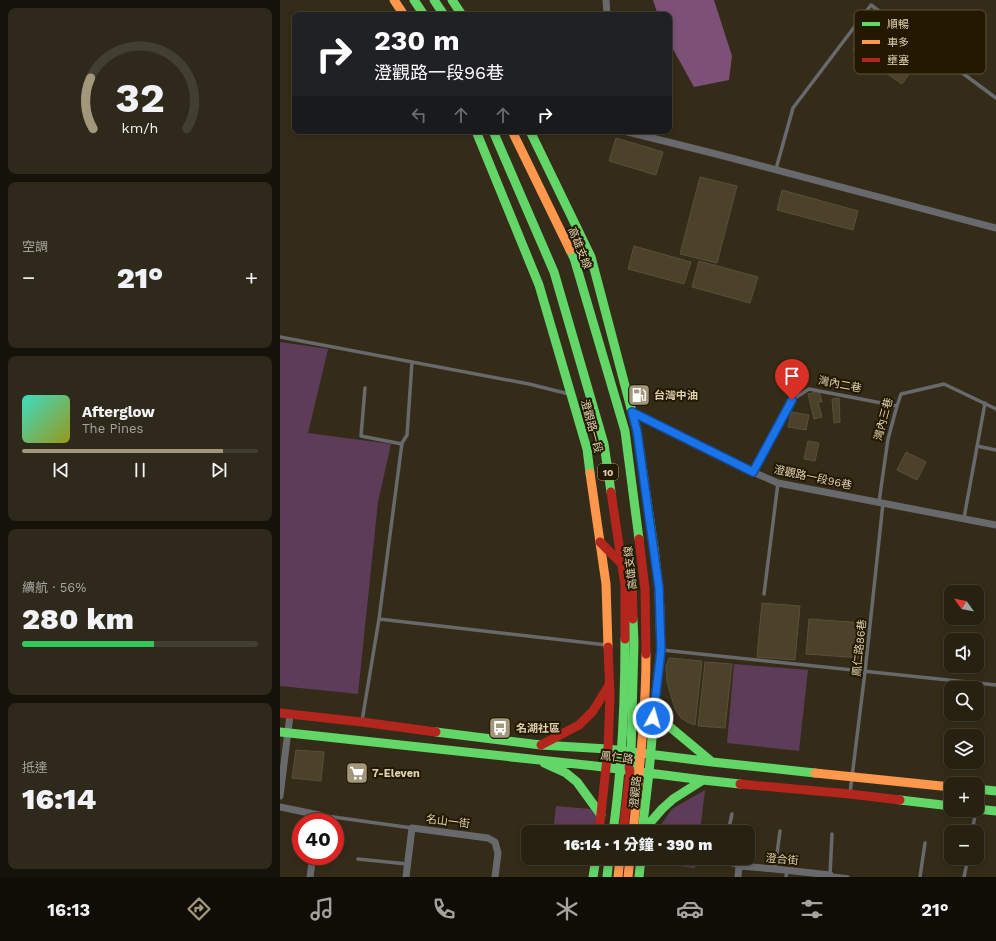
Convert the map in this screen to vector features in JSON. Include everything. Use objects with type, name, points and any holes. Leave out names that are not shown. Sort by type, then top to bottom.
[{"type":"main road","points":[[394,0],[402,12]]},
{"type":"main road","points":[[414,0],[422,12]]},
{"type":"main road","points":[[434,0],[442,12]]},
{"type":"main road","points":[[452,0],[460,12]]},
{"type":"main road","name":"澄觀路一段","points":[[477,134],[539,285],[587,449],[606,584],[609,685],[608,749],[606,767]]},
{"type":"main road","name":"高雄支線","points":[[494,134],[554,272],[604,444],[625,585],[625,685],[618,794],[614,825]]},
{"type":"main road","name":"高雄支線","points":[[513,134],[574,258],[625,431],[645,589],[646,685],[634,825]]},
{"type":"main road","points":[[531,134],[591,257],[637,431],[659,588],[661,650],[654,704],[650,755]]},
{"type":"main road","points":[[600,542],[632,574],[634,643],[628,752],[633,771],[624,825]]},
{"type":"main road","points":[[541,745],[579,725],[593,711],[609,685]]},
{"type":"main road","points":[[654,704],[664,722],[712,762]]},
{"type":"main road","name":"鳳仁路","points":[[280,713],[541,745],[608,749],[712,762],[944,786]]},
{"type":"main road","name":"鳳仁路","points":[[284,733],[606,767],[703,780],[850,794],[944,805]]},
{"type":"main road","name":"澄觀路","points":[[643,825],[650,755]]},
{"type":"main road","points":[[537,760],[561,771],[576,781],[601,815]]},
{"type":"main road","points":[[600,825],[606,767]]},
{"type":"main road","points":[[648,825],[673,799],[703,780]]},
{"type":"main road","points":[[984,790],[996,791]]},
{"type":"main road","points":[[984,810],[996,811]]},
{"type":"main road","points":[[593,877],[595,865]]},
{"type":"main road","points":[[607,877],[608,865]]},
{"type":"main road","points":[[618,877],[619,865]]},
{"type":"main road","points":[[628,877],[629,865]]},
{"type":"main road","points":[[639,877],[640,865]]},
{"type":"street","points":[[606,0],[607,12]]},
{"type":"street","points":[[636,134],[776,169],[996,228]]},
{"type":"street","name":"澄觀路一段96巷","points":[[632,412],[778,483],[881,502]]},
{"type":"street","points":[[881,502],[996,525]]},
{"type":"street","points":[[280,796],[284,733],[290,715]]},
{"type":"street","points":[[280,807],[301,813]]},
{"type":"street","name":"名山一街","points":[[406,877],[412,828],[488,838],[495,842],[498,853],[495,877]]},
{"type":"street","points":[[310,877],[312,865]]},
{"type":"street","points":[[738,877],[739,866]]},
{"type":"street","name":"澄合街","points":[[739,866],[776,869],[787,874],[830,876]]},
{"type":"lane","points":[[867,10],[871,5],[878,10]]},
{"type":"lane","points":[[776,169],[793,108],[854,27]]},
{"type":"lane","points":[[964,74],[996,98]]},
{"type":"lane","points":[[280,336],[529,384],[571,394]]},
{"type":"lane","points":[[362,722],[380,619],[402,444],[407,436],[412,362]]},
{"type":"lane","name":"灣內三巷","points":[[881,502],[888,439],[901,394],[944,384],[996,408]]},
{"type":"lane","points":[[365,388],[361,436],[402,444]]},
{"type":"lane","name":"灣內二巷","points":[[753,472],[792,400],[809,389],[897,406]]},
{"type":"lane","points":[[964,518],[985,404]]},
{"type":"lane","points":[[977,446],[996,450]]},
{"type":"lane","points":[[764,594],[778,483]]},
{"type":"lane","name":"鳳仁路86巷","points":[[850,794],[865,672],[881,502]]},
{"type":"lane","points":[[380,619],[608,645]]},
{"type":"lane","points":[[661,650],[996,685]]},
{"type":"lane","points":[[730,825],[732,814]]},
{"type":"lane","points":[[344,821],[412,828]]},
{"type":"lane","points":[[776,869],[780,831]]},
{"type":"lane","points":[[832,834],[830,876],[848,877]]},
{"type":"lane","points":[[920,877],[925,843]]},
{"type":"lane","points":[[358,859],[407,864]]},
{"type":"lane","points":[[734,865],[739,866]]},
{"type":"lane","points":[[964,877],[967,865]]},
{"type":"shaded area","points":[[653,0],[714,0],[732,56],[729,80],[694,87],[672,47],[672,12],[657,12]]},
{"type":"shaded area","points":[[280,342],[328,349],[308,433],[391,444],[378,502],[358,694],[280,686]]},
{"type":"shaded area","points":[[734,664],[808,670],[799,751],[727,743]]},
{"type":"shaded area","points":[[705,790],[701,825],[661,825],[672,809]]},
{"type":"shaded area","points":[[556,806],[591,809],[597,815],[596,825],[554,825]]},
{"type":"shaded area","points":[[670,865],[696,865],[695,868]]},
{"type":"building","points":[[888,74],[909,74],[902,84]]},
{"type":"building","points":[[616,138],[663,152],[656,175],[609,161]]},
{"type":"building","points":[[700,177],[737,186],[717,263],[680,254]]},
{"type":"building","points":[[782,190],[858,211],[853,230],[777,210]]},
{"type":"building","points":[[634,246],[691,262],[684,284],[628,269]]},
{"type":"building","points":[[699,261],[758,277],[750,303],[692,287]]},
{"type":"building","points":[[819,391],[822,402],[818,402],[822,417],[814,419],[808,394]]},
{"type":"building","points":[[839,398],[840,422],[834,423],[832,399]]},
{"type":"building","points":[[791,412],[809,415],[806,430],[788,427]]},
{"type":"building","points":[[808,441],[819,443],[815,461],[804,459]]},
{"type":"building","points":[[906,452],[926,462],[917,480],[897,470]]},
{"type":"building","points":[[762,603],[800,606],[795,660],[757,657]]},
{"type":"building","points":[[809,619],[864,623],[861,658],[806,654]]},
{"type":"building","points":[[669,658],[702,661],[695,725],[681,718],[675,709],[667,682],[666,666]]},
{"type":"building","points":[[705,662],[732,664],[725,728],[698,726]]},
{"type":"building","points":[[296,750],[324,752],[321,781],[292,778]]},
{"type":"traffic: fast","points":[[414,0],[422,12]]},
{"type":"traffic: fast","points":[[434,0],[442,12]]},
{"type":"traffic: fast","points":[[452,0],[460,12]]},
{"type":"traffic: fast","points":[[477,134],[539,285],[587,449],[590,473]]},
{"type":"traffic: fast","points":[[494,134],[554,272],[604,444],[611,492]]},
{"type":"traffic: fast","points":[[531,134],[591,257],[637,431],[654,549]]},
{"type":"traffic: fast","points":[[570,250],[574,258],[625,431],[639,539]]},
{"type":"traffic: fast","points":[[633,619],[634,643],[631,753],[636,772]]},
{"type":"traffic: fast","points":[[614,825],[619,784],[622,736],[625,639]]},
{"type":"traffic: fast","points":[[643,825],[656,692]]},
{"type":"traffic: fast","points":[[654,705],[664,722],[712,762]]},
{"type":"traffic: fast","points":[[280,732],[595,766],[740,784]]},
{"type":"traffic: fast","points":[[436,732],[541,745],[608,749],[815,773]]},
{"type":"traffic: fast","points":[[544,763],[566,773],[577,782],[601,815]]},
{"type":"traffic: fast","points":[[648,825],[673,799],[703,780]]},
{"type":"traffic: fast","points":[[984,790],[996,791]]},
{"type":"traffic: fast","points":[[900,800],[944,805]]},
{"type":"traffic: fast","points":[[984,810],[996,811]]},
{"type":"traffic: fast","points":[[593,877],[595,865]]},
{"type":"traffic: fast","points":[[607,877],[608,865]]},
{"type":"traffic: fast","points":[[639,877],[640,865]]},
{"type":"traffic: slow","points":[[394,0],[402,12]]},
{"type":"traffic: slow","points":[[513,134],[570,250]]},
{"type":"traffic: slow","points":[[590,473],[606,584],[608,647]]},
{"type":"traffic: slow","points":[[654,549],[659,588],[661,650],[656,692]]},
{"type":"traffic: slow","points":[[634,825],[640,765],[646,654]]},
{"type":"traffic: slow","points":[[815,773],[944,786]]},
{"type":"traffic: slow","points":[[618,877],[619,865]]},
{"type":"traffic: slow","points":[[628,877],[629,865]]},
{"type":"traffic: jam","points":[[611,492],[625,585],[625,639]]},
{"type":"traffic: jam","points":[[639,539],[645,589],[646,654]]},
{"type":"traffic: jam","points":[[600,542],[632,574],[633,619]]},
{"type":"traffic: jam","points":[[600,825],[608,749],[610,696],[608,647]]},
{"type":"traffic: jam","points":[[541,745],[579,725],[593,711],[609,685]]},
{"type":"traffic: jam","points":[[280,713],[436,732]]},
{"type":"traffic: jam","points":[[624,825],[630,771],[628,765]]},
{"type":"traffic: jam","points":[[740,784],[900,800]]},
{"type":"place","name":"台灣中油","points":[[639,395]]},
{"type":"place","name":"名湖社區","points":[[500,728]]},
{"type":"place","name":"7-Eleven","points":[[357,773]]},
{"type":"route","points":[[653,718],[661,650],[659,588],[637,431],[632,412],[753,472],[792,400]]}]
